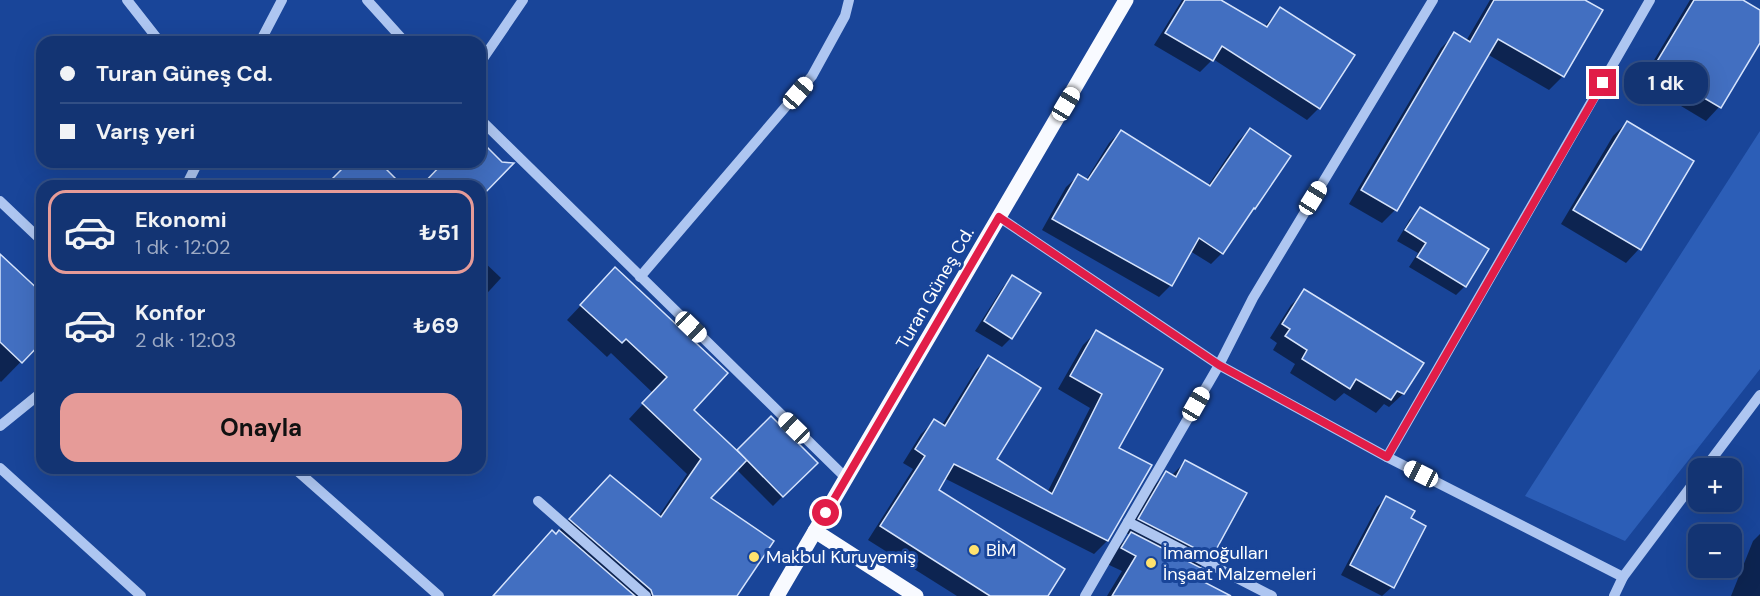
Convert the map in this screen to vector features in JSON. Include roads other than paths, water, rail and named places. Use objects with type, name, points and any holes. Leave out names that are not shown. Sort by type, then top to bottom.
[{"type":"main road","name":"Turan Güneş Cd.","points":[[777,596],[999,217],[1120,3]]},
{"type":"main road","points":[[815,531],[916,596]]},
{"type":"street","points":[[127,0],[155,36]]},
{"type":"street","points":[[263,36],[282,0]]},
{"type":"street","points":[[367,0],[400,36]]},
{"type":"street","points":[[486,54],[523,0]]},
{"type":"street","points":[[640,277],[812,76],[845,16],[849,0]]},
{"type":"street","points":[[1085,596],[1219,365],[1253,298],[1433,0]]},
{"type":"street","points":[[1387,457],[1650,0]]},
{"type":"street","points":[[486,125],[846,478]]},
{"type":"street","points":[[0,201],[36,235]]},
{"type":"street","points":[[999,217],[1219,365],[1387,457],[1623,577]]},
{"type":"street","points":[[1713,458],[1760,395]]},
{"type":"street","points":[[0,426],[36,397]]},
{"type":"street","points":[[0,468],[141,596]]},
{"type":"street","points":[[301,474],[439,596]]},
{"type":"street","points":[[1614,596],[1623,577],[1688,490]]},
{"type":"street","points":[[538,501],[646,596]]},
{"type":"street","points":[[1128,522],[1272,596]]},
{"type":"place","name":"BİM","points":[[974,550]]},
{"type":"place","name":"Makbul Kuruyemiş","points":[[754,557]]},
{"type":"place","name":"İmamoğulları İnşaat Malzemeleri","points":[[1151,563]]}]
